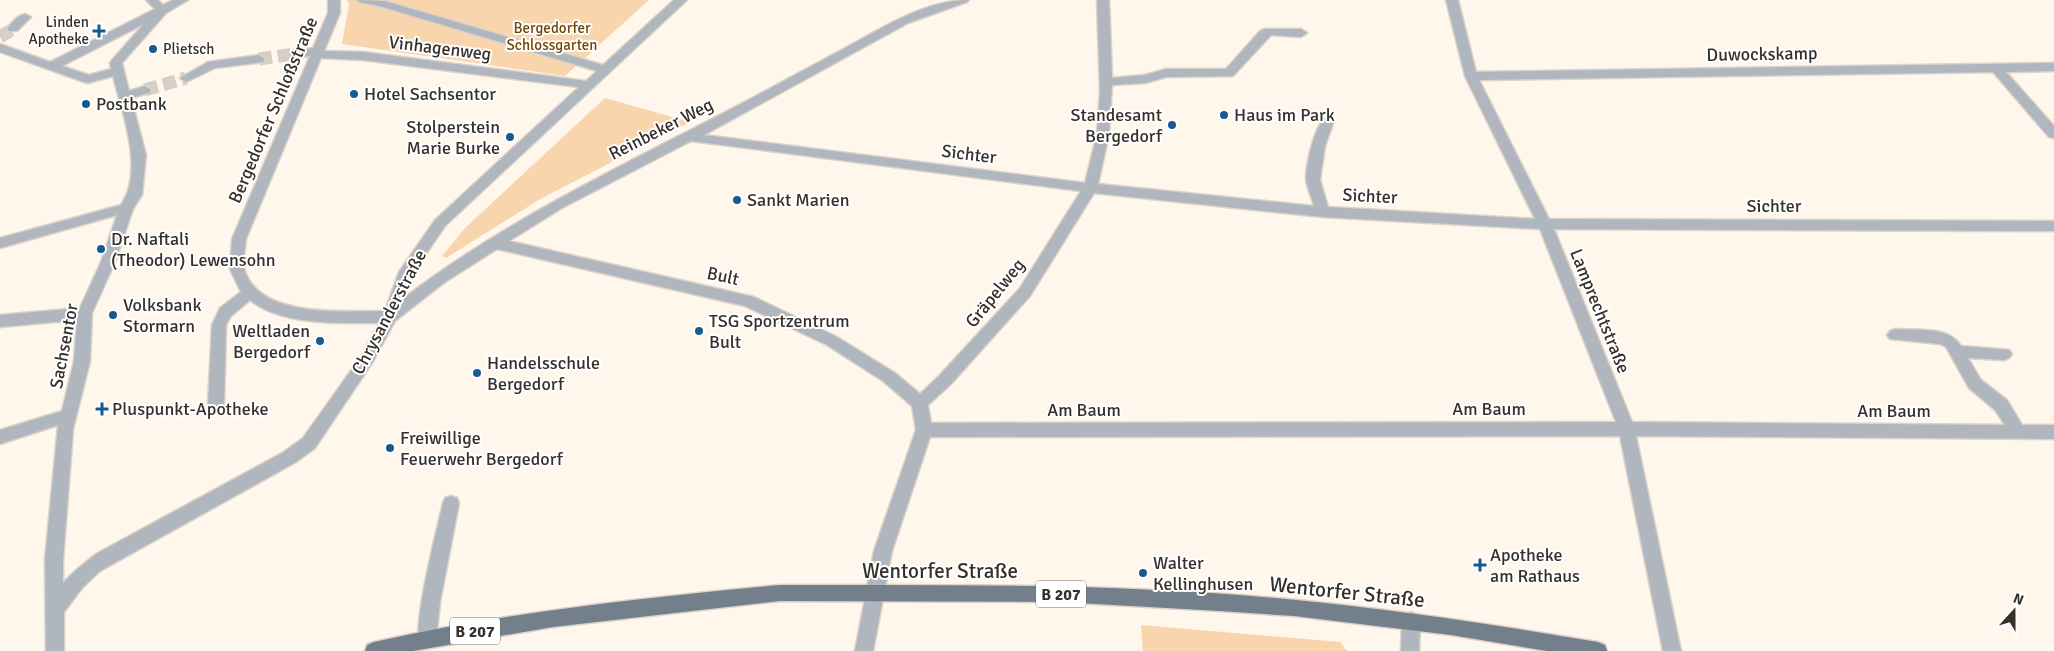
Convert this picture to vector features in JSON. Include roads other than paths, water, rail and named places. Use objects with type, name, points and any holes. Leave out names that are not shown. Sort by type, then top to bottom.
[{"type":"main road","name":"Wentorfer Straße","points":[[374,651],[427,638],[573,617],[770,594],[1060,594],[1285,608],[1411,622],[1593,651]]},
{"type":"street","points":[[51,66],[157,5],[182,0]]},
{"type":"street","name":"Bergedorfer Schloßstraße","points":[[249,293],[241,283],[237,272],[239,239],[334,13],[334,0]]},
{"type":"street","points":[[363,0],[381,3],[606,70]]},
{"type":"street","name":"Chrysanderstraße","points":[[55,610],[72,583],[102,560],[290,457],[309,443],[368,359],[390,317],[406,272],[440,223],[681,0]]},
{"type":"street","name":"Reinbeker Weg","points":[[390,317],[440,278],[556,205],[689,137],[904,21],[963,0]]},
{"type":"street","name":"Gräpelweg","points":[[920,403],[945,380],[1025,292],[1090,188],[1103,134],[1105,82],[1103,0]]},
{"type":"street","name":"Lamprechtstraße","points":[[1452,0],[1471,76],[1545,224],[1626,428],[1672,651]]},
{"type":"street","points":[[0,48],[88,78],[117,71],[116,64],[157,5]]},
{"type":"street","points":[[13,29],[25,17]]},
{"type":"street","points":[[1105,82],[1145,79],[1166,73],[1229,73],[1264,34],[1269,31],[1301,34]]},
{"type":"street","name":"Vinhagenweg","points":[[294,54],[317,53],[363,56],[590,85]]},
{"type":"street","points":[[186,78],[212,65],[259,59]]},
{"type":"street","name":"Duwockskamp","points":[[1471,76],[2054,68]]},
{"type":"street","points":[[1997,69],[2054,134]]},
{"type":"street","name":"Sachsentor","points":[[55,651],[54,560],[65,429],[82,361],[85,313],[108,262],[126,208],[135,194],[139,155],[117,71]]},
{"type":"street","points":[[125,96],[145,90]]},
{"type":"street","points":[[1323,212],[1313,180],[1318,146],[1328,121]]},
{"type":"street","name":"Sichter","points":[[689,137],[1090,188],[1323,212],[1545,224],[2054,226]]},
{"type":"street","points":[[0,243],[126,208]]},
{"type":"street","name":"Bult","points":[[494,243],[594,268],[749,301],[832,341],[889,377],[920,403]]},
{"type":"street","points":[[216,405],[219,325],[225,312],[249,293],[270,305],[304,315],[323,317],[390,317]]},
{"type":"street","points":[[0,321],[48,318],[85,313]]},
{"type":"street","points":[[1895,335],[1943,338],[1950,343],[1975,384],[2001,405],[2018,432]]},
{"type":"street","points":[[1956,352],[2004,354]]},
{"type":"street","points":[[864,651],[883,551],[924,430],[920,403]]},
{"type":"street","points":[[0,436],[68,415]]},
{"type":"street","name":"Am Baum","points":[[924,430],[1626,428],[2054,432]]},
{"type":"street","points":[[427,638],[431,602],[451,503]]},
{"type":"street","points":[[1410,651],[1411,622]]},
{"type":"tunnel","points":[[0,37],[13,29]]},
{"type":"tunnel","points":[[259,59],[294,54]]},
{"type":"tunnel","points":[[145,90],[186,78]]},
{"type":"place","name":"Linden Apotheke","points":[[99,31]]},
{"type":"place","name":"Plietsch","points":[[153,49]]},
{"type":"place","name":"Hotel Sachsentor","points":[[354,94]]},
{"type":"place","name":"Postbank","points":[[86,104]]},
{"type":"place","name":"Haus im Park","points":[[1224,115]]},
{"type":"place","name":"Standesamt Bergedorf","points":[[1172,125]]},
{"type":"place","name":"Stolperstein Marie Burke","points":[[510,137]]},
{"type":"place","name":"Sankt Marien","points":[[737,200]]},
{"type":"place","name":"Dr. Naftali (Theodor) Lewensohn","points":[[101,249]]},
{"type":"place","name":"Volksbank Stormarn","points":[[113,315]]},
{"type":"place","name":"TSG Sportzentrum Bult","points":[[699,331]]},
{"type":"place","name":"Weltladen Bergedorf","points":[[320,341]]},
{"type":"place","name":"Handelsschule Bergedorf","points":[[477,373]]},
{"type":"place","name":"Pluspunkt-Apotheke","points":[[102,409]]},
{"type":"place","name":"Freiwillige Feuerwehr Bergedorf","points":[[390,448]]},
{"type":"place","name":"Apotheke am Rathaus","points":[[1480,565]]},
{"type":"place","name":"Walter Kellinghusen","points":[[1143,573]]},
{"type":"park label","name":"Bergedorfer Schlossgarten","points":[[552,36]]}]
